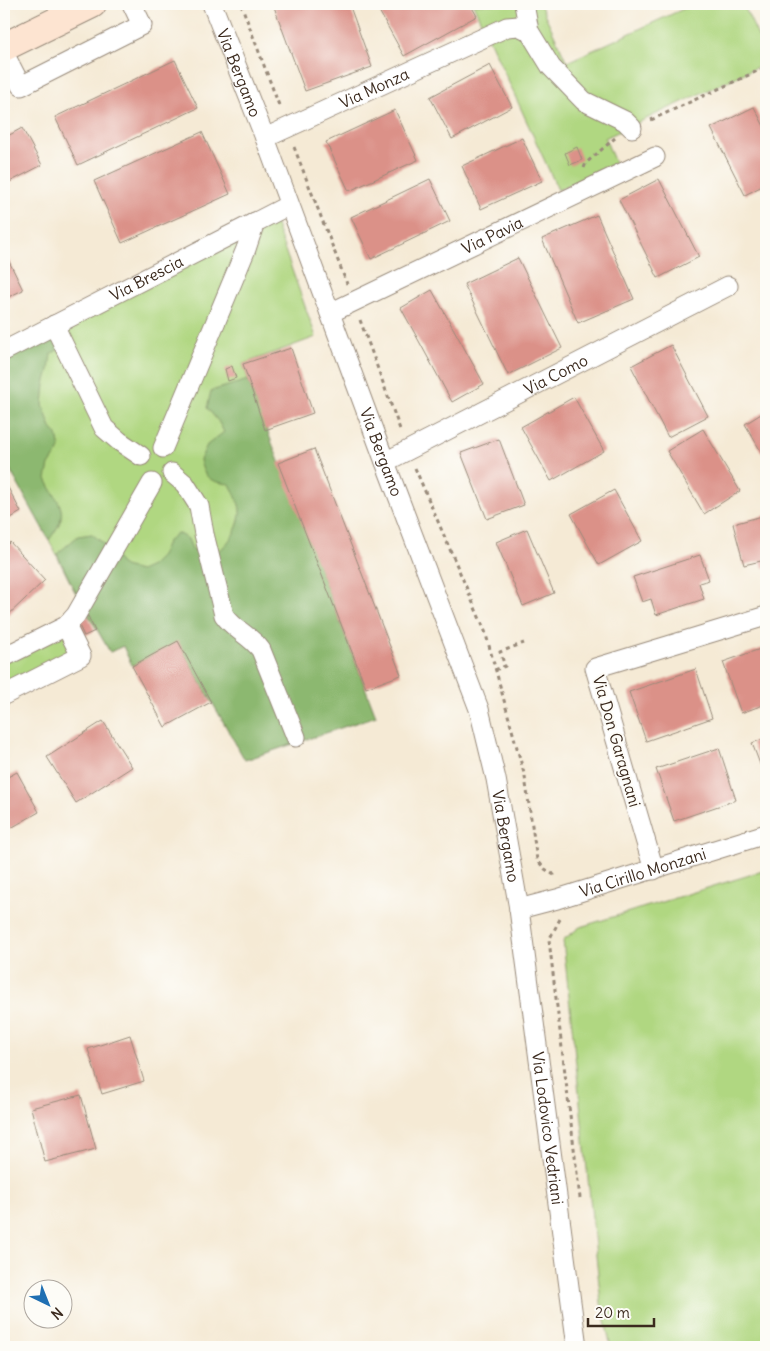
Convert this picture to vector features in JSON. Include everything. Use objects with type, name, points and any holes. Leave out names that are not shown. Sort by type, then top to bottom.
[{"type":"street","points":[[4,48],[92,4]]},
{"type":"street","points":[[4,53],[20,86],[142,25],[132,4]]},
{"type":"street","name":"Via Bergamo","points":[[212,4],[265,138],[479,709],[496,779],[519,908]]},
{"type":"street","points":[[524,4],[529,31],[551,67],[584,101],[625,121],[632,128]]},
{"type":"street","name":"Via Monza","points":[[265,138],[507,27],[519,26],[529,31]]},
{"type":"street","name":"Via Pavia","points":[[330,313],[655,157]]},
{"type":"street","name":"Via Brescia","points":[[4,351],[289,205]]},
{"type":"street","points":[[163,448],[256,222]]},
{"type":"street","name":"Via Como","points":[[385,462],[728,286]]},
{"type":"street","points":[[54,325],[104,428],[119,442],[141,456]]},
{"type":"street","points":[[163,448],[173,458],[174,469],[168,478],[158,483],[146,480],[140,472],[138,462],[141,456],[149,450],[163,448]]},
{"type":"street","points":[[172,473],[185,484],[199,506],[224,615],[230,625],[255,642],[261,650],[296,737]]},
{"type":"street","points":[[4,657],[66,626],[76,615],[152,482]]},
{"type":"street","name":"Via Don Garagnani","points":[[654,870],[595,668],[766,616]]},
{"type":"street","points":[[4,696],[81,656],[66,626]]},
{"type":"street","name":"Via Cirillo Monzani","points":[[519,908],[557,900],[766,834]]},
{"type":"street","name":"Via Lodovico Vedriani","points":[[519,908],[577,1347]]},
{"type":"path","points":[[632,128],[766,67]]},
{"type":"path","points":[[495,670],[505,666],[500,652],[524,643]]},
{"type":"path","points":[[561,917],[549,940],[581,1204]]},
{"type":"green space","points":[[473,4],[540,4],[567,62],[694,4],[743,4],[766,53],[766,63],[605,138],[615,163],[558,190]]},
{"type":"green space","points":[[272,214],[316,337],[243,364],[265,430],[376,716],[245,760],[178,642],[132,666],[123,646],[110,652],[74,590],[49,540],[4,459],[4,350]]},
{"type":"green space","points":[[54,325],[64,346],[51,354],[43,405],[51,428],[57,435],[60,449],[49,465],[46,479],[59,503],[61,515],[60,522],[49,540],[4,459],[4,350]]},
{"type":"green space","points":[[248,380],[376,716],[245,760],[178,642],[132,666],[123,646],[110,652],[74,589],[57,554],[78,536],[92,534],[103,543],[124,567],[140,571],[151,566],[161,556],[167,542],[177,533],[188,539],[192,549],[210,554],[220,550],[236,528],[240,510],[230,484],[213,481],[209,478],[200,460],[207,445],[224,432],[207,408],[211,391]]},
{"type":"green space","points":[[66,626],[81,656],[4,695],[4,657]]},
{"type":"green space","points":[[766,870],[766,1347],[611,1347],[601,1303],[563,940],[580,927]]},
{"type":"building","points":[[273,4],[349,4],[372,67],[305,91]]},
{"type":"building","points":[[387,4],[470,4],[477,16],[404,56],[378,9]]},
{"type":"building","points":[[175,60],[198,108],[78,165],[55,117]]},
{"type":"building","points":[[490,65],[512,107],[452,139],[430,97]]},
{"type":"building","points":[[754,107],[766,130],[766,184],[745,195],[711,128]]},
{"type":"building","points":[[395,110],[418,160],[349,191],[326,142]]},
{"type":"building","points":[[22,128],[42,165],[4,185],[4,138]]},
{"type":"building","points":[[202,132],[230,194],[122,243],[94,181]]},
{"type":"building","points":[[522,138],[542,181],[481,209],[462,166]]},
{"type":"building","points":[[577,147],[582,160],[570,165],[565,153]]},
{"type":"building","points":[[430,179],[450,221],[371,259],[351,217]]},
{"type":"building","points":[[659,179],[699,257],[658,278],[619,200]]},
{"type":"building","points":[[597,215],[634,299],[578,323],[542,239]]},
{"type":"building","points":[[4,251],[23,290],[4,299]]},
{"type":"building","points":[[518,258],[562,348],[508,375],[464,284]]},
{"type":"building","points":[[432,290],[484,384],[452,402],[401,308]]},
{"type":"building","points":[[671,345],[708,416],[668,437],[631,366]]},
{"type":"building","points":[[291,348],[313,413],[265,430],[243,364]]},
{"type":"building","points":[[232,366],[236,378],[228,381],[225,369]]},
{"type":"building","points":[[574,397],[604,451],[551,481],[521,427]]},
{"type":"building","points":[[766,411],[766,460],[745,424]]},
{"type":"building","points":[[703,429],[740,491],[704,514],[667,451]]},
{"type":"building","points":[[499,439],[524,505],[487,519],[461,453]]},
{"type":"building","points":[[314,449],[401,675],[366,688],[278,463]]},
{"type":"building","points":[[4,480],[21,512],[4,522]]},
{"type":"building","points":[[614,490],[642,541],[599,565],[571,514]]},
{"type":"building","points":[[766,515],[766,567],[763,568],[761,561],[744,565],[733,524]]},
{"type":"building","points":[[527,529],[554,593],[523,606],[496,542]]},
{"type":"building","points":[[10,542],[45,580],[4,619],[4,548]]},
{"type":"building","points":[[700,555],[709,580],[699,583],[704,599],[656,615],[651,599],[642,602],[633,577]]},
{"type":"building","points":[[88,616],[95,631],[84,636],[77,621]]},
{"type":"building","points":[[178,641],[211,702],[165,727],[132,666]]},
{"type":"building","points":[[766,647],[766,704],[741,713],[723,662]]},
{"type":"building","points":[[696,669],[712,718],[646,741],[629,692]]},
{"type":"building","points":[[103,721],[132,767],[76,803],[47,757]]},
{"type":"building","points":[[766,738],[766,780],[752,743]]},
{"type":"building","points":[[719,748],[736,800],[674,821],[656,769]]},
{"type":"building","points":[[17,772],[39,812],[4,832],[4,779]]},
{"type":"building","points":[[130,1035],[144,1081],[102,1094],[88,1049]]},
{"type":"building","points":[[81,1095],[96,1149],[45,1162],[31,1108]]}]
